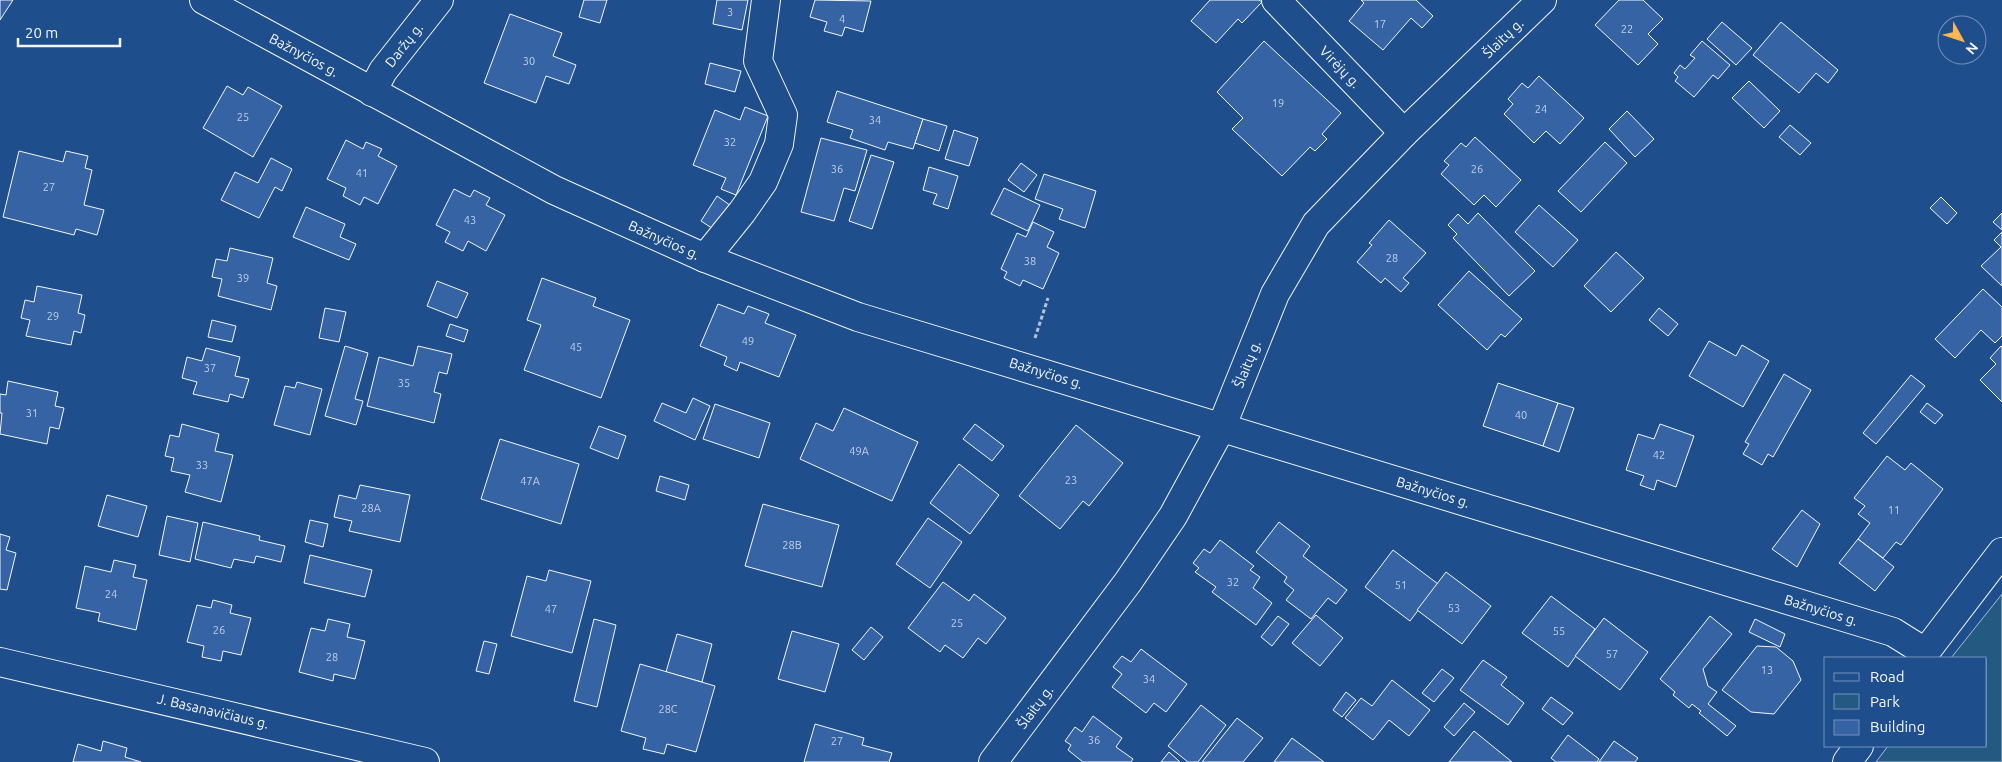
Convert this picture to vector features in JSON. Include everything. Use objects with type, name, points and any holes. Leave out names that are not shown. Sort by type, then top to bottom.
[{"type":"street","name":"Bažnyčios g.","points":[[204,0],[554,190],[705,258],[858,317],[1028,367],[1221,428],[1893,632],[1923,655]]},
{"type":"street","name":"Daržų g.","points":[[372,92],[383,71],[439,0]]},
{"type":"street","points":[[705,258],[742,212],[763,182],[780,144],[783,115],[758,61],[766,0]]},
{"type":"street","name":"Virėjų g.","points":[[1276,0],[1404,133]]},
{"type":"street","name":"Šlaitų g.","points":[[993,762],[1128,582],[1173,516],[1221,428],[1275,294],[1316,224],[1404,133],[1542,0]]},
{"type":"street","points":[[1923,655],[2002,552]]},
{"type":"street","name":"J. Basanavičiaus g.","points":[[0,662],[425,762]]},
{"type":"street","points":[[1848,762],[1858,747]]},
{"type":"path","points":[[1036,335],[1048,298]]},
{"type":"green space","points":[[2002,594],[2002,762],[1876,762],[1887,747],[1987,747],[1987,657],[1952,657]]},
{"type":"building","points":[[0,0],[13,0],[0,20]]},
{"type":"building","points":[[584,0],[607,0],[600,23],[579,17]]},
{"type":"building","points":[[717,0],[748,0],[742,30],[713,24]]},
{"type":"building","points":[[815,0],[871,1],[863,32],[845,27],[842,36],[824,31],[827,22],[810,17]]},
{"type":"building","points":[[1210,0],[1259,0],[1262,2],[1242,23],[1238,19],[1216,43],[1191,21]]},
{"type":"building","points":[[1361,0],[1416,0],[1433,16],[1422,28],[1411,18],[1383,50],[1349,21],[1364,3]]},
{"type":"building","points":[[1619,0],[1643,0],[1663,19],[1648,34],[1658,44],[1638,65],[1595,25]]},
{"type":"building","points":[[510,14],[562,33],[553,56],[576,65],[569,84],[546,76],[536,103],[484,83]]},
{"type":"building","points":[[1722,22],[1752,48],[1736,65],[1707,39]]},
{"type":"building","points":[[1781,22],[1838,70],[1828,83],[1816,73],[1799,93],[1753,55]]},
{"type":"building","points":[[1264,41],[1341,113],[1322,134],[1327,139],[1315,151],[1310,147],[1282,176],[1232,129],[1243,118],[1217,92]]},
{"type":"building","points":[[1702,41],[1730,65],[1718,79],[1713,75],[1694,97],[1675,81],[1678,77],[1674,73],[1680,65],[1685,69],[1695,58],[1690,55]]},
{"type":"building","points":[[710,63],[741,71],[735,92],[705,84]]},
{"type":"building","points":[[1539,76],[1584,118],[1560,144],[1546,131],[1534,143],[1504,114],[1513,104],[1508,99],[1522,83],[1528,88]]},
{"type":"building","points":[[1749,81],[1780,111],[1764,128],[1732,98]]},
{"type":"building","points":[[227,86],[243,95],[248,87],[282,106],[253,157],[203,128]]},
{"type":"building","points":[[837,91],[923,119],[913,149],[888,142],[885,150],[850,138],[853,130],[827,122]]},
{"type":"building","points":[[745,107],[768,116],[736,195],[721,189],[726,178],[693,165],[715,110],[740,120]]},
{"type":"building","points":[[1627,111],[1654,139],[1635,157],[1609,129]]},
{"type":"building","points":[[923,119],[947,126],[939,151],[915,143]]},
{"type":"building","points":[[1790,125],[1811,143],[1800,155],[1779,137]]},
{"type":"building","points":[[954,130],[978,138],[969,166],[945,159]]},
{"type":"building","points":[[1475,137],[1521,180],[1496,207],[1484,195],[1474,205],[1441,174],[1449,165],[1444,161],[1461,143],[1466,147]]},
{"type":"building","points":[[821,138],[867,150],[855,191],[844,188],[834,221],[801,212]]},
{"type":"building","points":[[346,140],[363,149],[366,142],[382,149],[378,156],[397,166],[378,204],[364,197],[360,205],[343,196],[346,188],[327,179]]},
{"type":"building","points":[[1605,142],[1627,163],[1581,212],[1558,191]]},
{"type":"building","points":[[19,151],[63,162],[66,151],[88,156],[85,168],[92,170],[84,205],[104,210],[97,235],[76,229],[74,235],[3,217]]},
{"type":"building","points":[[871,155],[894,162],[872,229],[849,221]]},
{"type":"building","points":[[271,158],[292,169],[282,191],[275,187],[259,218],[221,200],[235,172],[258,183]]},
{"type":"building","points":[[1021,163],[1037,175],[1024,192],[1008,180]]},
{"type":"building","points":[[929,167],[958,176],[948,209],[933,204],[937,194],[923,190]]},
{"type":"building","points":[[1044,174],[1096,191],[1085,228],[1059,219],[1063,209],[1035,199]]},
{"type":"building","points":[[1004,188],[1040,205],[1028,231],[991,214]]},
{"type":"building","points":[[454,189],[470,197],[474,190],[490,198],[486,205],[505,215],[486,251],[468,241],[463,251],[445,242],[450,232],[436,225]]},
{"type":"building","points":[[717,196],[734,208],[718,232],[701,221]]},
{"type":"building","points":[[1941,197],[1957,213],[1947,224],[1930,208]]},
{"type":"building","points":[[1539,205],[1578,240],[1553,267],[1515,232]]},
{"type":"building","points":[[306,207],[345,224],[340,237],[356,244],[349,260],[293,237]]},
{"type":"building","points":[[1478,213],[1535,271],[1509,296],[1453,238],[1457,234],[1448,225],[1458,214],[1468,224]]},
{"type":"building","points":[[2002,213],[2002,230],[1993,222]]},
{"type":"building","points":[[1389,220],[1426,253],[1403,278],[1409,283],[1401,292],[1385,278],[1381,283],[1357,262],[1372,245],[1369,243]]},
{"type":"building","points":[[1033,222],[1054,232],[1047,247],[1059,253],[1043,289],[1023,280],[1020,286],[1004,278],[1007,272],[1001,269],[1017,233],[1026,237]]},
{"type":"building","points":[[2002,232],[2002,286],[1981,266],[2001,247],[1994,240]]},
{"type":"building","points":[[230,248],[273,258],[267,283],[277,286],[271,310],[218,296],[222,279],[212,277],[216,259],[227,261]]},
{"type":"building","points":[[1616,252],[1644,278],[1611,312],[1584,286]]},
{"type":"building","points":[[1469,271],[1522,319],[1505,337],[1501,334],[1487,350],[1438,305]]},
{"type":"building","points":[[542,278],[596,298],[593,306],[630,320],[601,398],[524,370],[541,325],[527,320]]},
{"type":"building","points":[[437,281],[468,293],[457,318],[427,306]]},
{"type":"building","points":[[37,286],[82,295],[78,313],[85,315],[81,333],[74,331],[71,345],[26,336],[30,320],[21,318],[25,300],[34,302]]},
{"type":"building","points":[[1983,289],[2002,307],[2002,336],[1995,343],[1981,330],[1955,358],[1935,339]]},
{"type":"building","points":[[718,304],[744,314],[748,306],[769,314],[765,323],[796,335],[779,377],[740,362],[737,371],[724,365],[727,357],[700,346]]},
{"type":"building","points":[[325,308],[346,312],[339,342],[319,338]]},
{"type":"building","points":[[1659,308],[1678,324],[1668,336],[1649,320]]},
{"type":"building","points":[[212,320],[236,326],[232,342],[208,337]]},
{"type":"building","points":[[450,324],[468,330],[464,342],[446,336]]},
{"type":"building","points":[[1709,341],[1736,356],[1742,345],[1769,361],[1743,407],[1689,376]]},
{"type":"building","points":[[345,346],[368,353],[355,399],[363,401],[356,425],[325,416]]},
{"type":"building","points":[[418,346],[452,354],[447,374],[439,372],[434,392],[441,394],[434,423],[367,406],[379,357],[413,366]]},
{"type":"building","points":[[2001,346],[2002,402],[1980,380],[1996,364],[1990,358]]},
{"type":"building","points":[[206,348],[240,357],[235,376],[249,379],[243,398],[230,394],[228,402],[193,394],[197,382],[182,378],[187,357],[202,361]]},
{"type":"building","points":[[1784,374],[1811,390],[1773,457],[1768,454],[1762,465],[1743,454],[1749,444],[1745,442]]},
{"type":"building","points":[[1911,375],[1925,386],[1876,444],[1863,433]]},
{"type":"building","points":[[8,381],[58,392],[55,406],[64,408],[59,429],[50,427],[47,444],[0,434],[2,413],[0,413],[0,394],[6,395]]},
{"type":"building","points":[[297,382],[322,389],[310,435],[274,425],[285,386],[295,388]]},
{"type":"building","points":[[1498,383],[1558,403],[1543,446],[1483,426]]},
{"type":"building","points":[[693,398],[710,406],[695,440],[654,421],[662,403],[686,413]]},
{"type":"building","points":[[1558,403],[1574,408],[1559,452],[1543,446]]},
{"type":"building","points":[[1927,403],[1943,415],[1935,424],[1920,412]]},
{"type":"building","points":[[715,404],[770,423],[759,458],[703,439]]},
{"type":"building","points":[[844,408],[918,442],[892,501],[800,459],[816,423],[833,431]]},
{"type":"building","points":[[182,424],[219,434],[215,451],[233,455],[221,502],[185,492],[190,475],[171,471],[174,458],[165,456],[170,435],[179,437]]},
{"type":"building","points":[[975,424],[1004,446],[992,461],[963,439]]},
{"type":"building","points":[[1660,424],[1694,436],[1676,487],[1657,480],[1654,490],[1640,485],[1644,476],[1626,470],[1638,434],[1654,439]]},
{"type":"building","points":[[1076,425],[1123,463],[1089,506],[1083,501],[1060,529],[1019,496]]},
{"type":"building","points":[[599,426],[626,436],[618,459],[590,448]]},
{"type":"building","points":[[500,439],[579,464],[561,524],[481,499]]},
{"type":"building","points":[[1887,456],[1905,470],[1911,463],[1943,489],[1901,545],[1896,542],[1883,558],[1858,539],[1870,523],[1858,514],[1865,506],[1854,498]]},
{"type":"building","points":[[959,464],[999,495],[970,534],[930,503]]},
{"type":"building","points":[[660,476],[689,485],[685,500],[656,491]]},
{"type":"building","points":[[360,485],[410,495],[400,542],[349,531],[352,521],[334,517],[339,495],[356,499]]},
{"type":"building","points":[[107,495],[147,506],[138,537],[98,526]]},
{"type":"building","points":[[763,504],[839,525],[822,587],[745,566]]},
{"type":"building","points":[[1802,510],[1820,524],[1797,567],[1772,549]]},
{"type":"building","points":[[167,516],[198,523],[190,562],[159,555]]},
{"type":"building","points":[[928,518],[962,542],[930,588],[896,564]]},
{"type":"building","points":[[310,520],[328,524],[323,547],[305,542]]},
{"type":"building","points":[[203,522],[260,536],[259,540],[285,546],[281,562],[256,556],[254,563],[234,559],[231,568],[195,559]]},
{"type":"building","points":[[1279,522],[1310,546],[1303,556],[1347,590],[1336,604],[1328,598],[1311,619],[1286,600],[1294,590],[1284,582],[1287,577],[1256,552]]},
{"type":"building","points":[[0,534],[10,537],[6,550],[16,553],[7,590],[0,589]]},
{"type":"building","points":[[1858,539],[1894,567],[1875,591],[1839,563]]},
{"type":"building","points":[[1220,540],[1254,566],[1250,570],[1260,577],[1253,588],[1272,603],[1256,625],[1212,592],[1216,587],[1195,572],[1199,568],[1193,563],[1204,549],[1210,553]]},
{"type":"building","points":[[1393,550],[1438,584],[1410,621],[1365,587]]},
{"type":"building","points":[[310,555],[372,570],[365,597],[304,583]]},
{"type":"building","points":[[114,560],[136,565],[133,577],[147,580],[136,630],[98,621],[100,613],[76,608],[85,566],[111,572]]},
{"type":"building","points":[[549,570],[591,581],[572,653],[511,636],[527,576],[546,581]]},
{"type":"building","points":[[1446,572],[1491,606],[1462,644],[1417,610]]},
{"type":"building","points":[[943,582],[969,601],[974,594],[1006,618],[986,644],[978,638],[963,658],[945,645],[940,652],[908,628]]},
{"type":"building","points":[[1551,596],[1595,629],[1568,667],[1522,633]]},
{"type":"building","points":[[213,600],[232,605],[230,613],[251,618],[241,655],[223,651],[221,661],[202,657],[204,646],[187,642],[197,605],[211,608]]},
{"type":"building","points":[[1316,615],[1343,638],[1320,666],[1292,643]]},
{"type":"building","points":[[1278,616],[1289,624],[1272,646],[1261,637]]},
{"type":"building","points":[[1710,616],[1732,634],[1703,669],[1708,686],[1717,692],[1708,704],[1736,726],[1727,736],[1699,713],[1701,711],[1692,704],[1689,708],[1673,695],[1675,692],[1660,679]]},
{"type":"building","points":[[1604,618],[1648,652],[1620,690],[1575,656]]},
{"type":"building","points":[[328,619],[350,624],[347,637],[365,641],[355,679],[334,674],[333,681],[299,672],[311,628],[325,631]]},
{"type":"building","points":[[594,619],[616,625],[597,707],[574,701]]},
{"type":"building","points":[[1755,619],[1785,634],[1780,647],[1749,632]]},
{"type":"building","points":[[871,627],[883,637],[864,660],[852,650]]},
{"type":"building","points":[[792,631],[839,644],[825,692],[778,679]]},
{"type":"building","points":[[677,634],[712,644],[702,682],[666,672]]},
{"type":"building","points":[[484,641],[497,644],[489,674],[476,671]]},
{"type":"building","points":[[1757,646],[1776,647],[1793,661],[1801,680],[1774,714],[1751,712],[1722,690]]},
{"type":"building","points":[[1141,649],[1187,684],[1166,712],[1154,703],[1146,713],[1112,687],[1122,674],[1113,667],[1122,656],[1131,662]]},
{"type":"building","points":[[1483,660],[1507,677],[1501,685],[1524,703],[1508,725],[1460,690]]},
{"type":"building","points":[[640,664],[715,686],[696,752],[667,744],[664,754],[643,749],[646,738],[621,731]]},
{"type":"building","points":[[1442,669],[1454,678],[1434,702],[1422,693]]},
{"type":"building","points":[[1392,680],[1430,710],[1409,736],[1389,720],[1373,740],[1345,718],[1361,698],[1372,706]]},
{"type":"building","points":[[1346,692],[1356,700],[1342,717],[1333,710]]},
{"type":"building","points":[[1551,697],[1573,713],[1563,725],[1542,709]]},
{"type":"building","points":[[1464,703],[1475,712],[1454,736],[1444,727]]},
{"type":"building","points":[[1201,705],[1226,725],[1198,762],[1188,762],[1168,746]]},
{"type":"building","points":[[1093,716],[1122,738],[1116,747],[1133,759],[1131,762],[1083,762],[1068,750],[1071,745],[1065,741],[1075,727],[1082,732]]},
{"type":"building","points":[[1237,718],[1263,738],[1243,762],[1202,762]]},
{"type":"building","points":[[815,724],[864,738],[862,745],[892,753],[889,762],[804,762]]},
{"type":"building","points":[[1474,731],[1512,762],[1449,762]]},
{"type":"building","points":[[1568,735],[1599,759],[1597,762],[1556,762],[1551,758]]},
{"type":"building","points":[[1292,738],[1324,762],[1274,762]]},
{"type":"building","points":[[103,741],[127,748],[125,757],[141,762],[73,762],[78,744],[101,751]]},
{"type":"building","points":[[1614,741],[1638,758],[1635,762],[1599,762]]},
{"type":"building","points":[[1169,752],[1180,762],[1161,762]]}]
